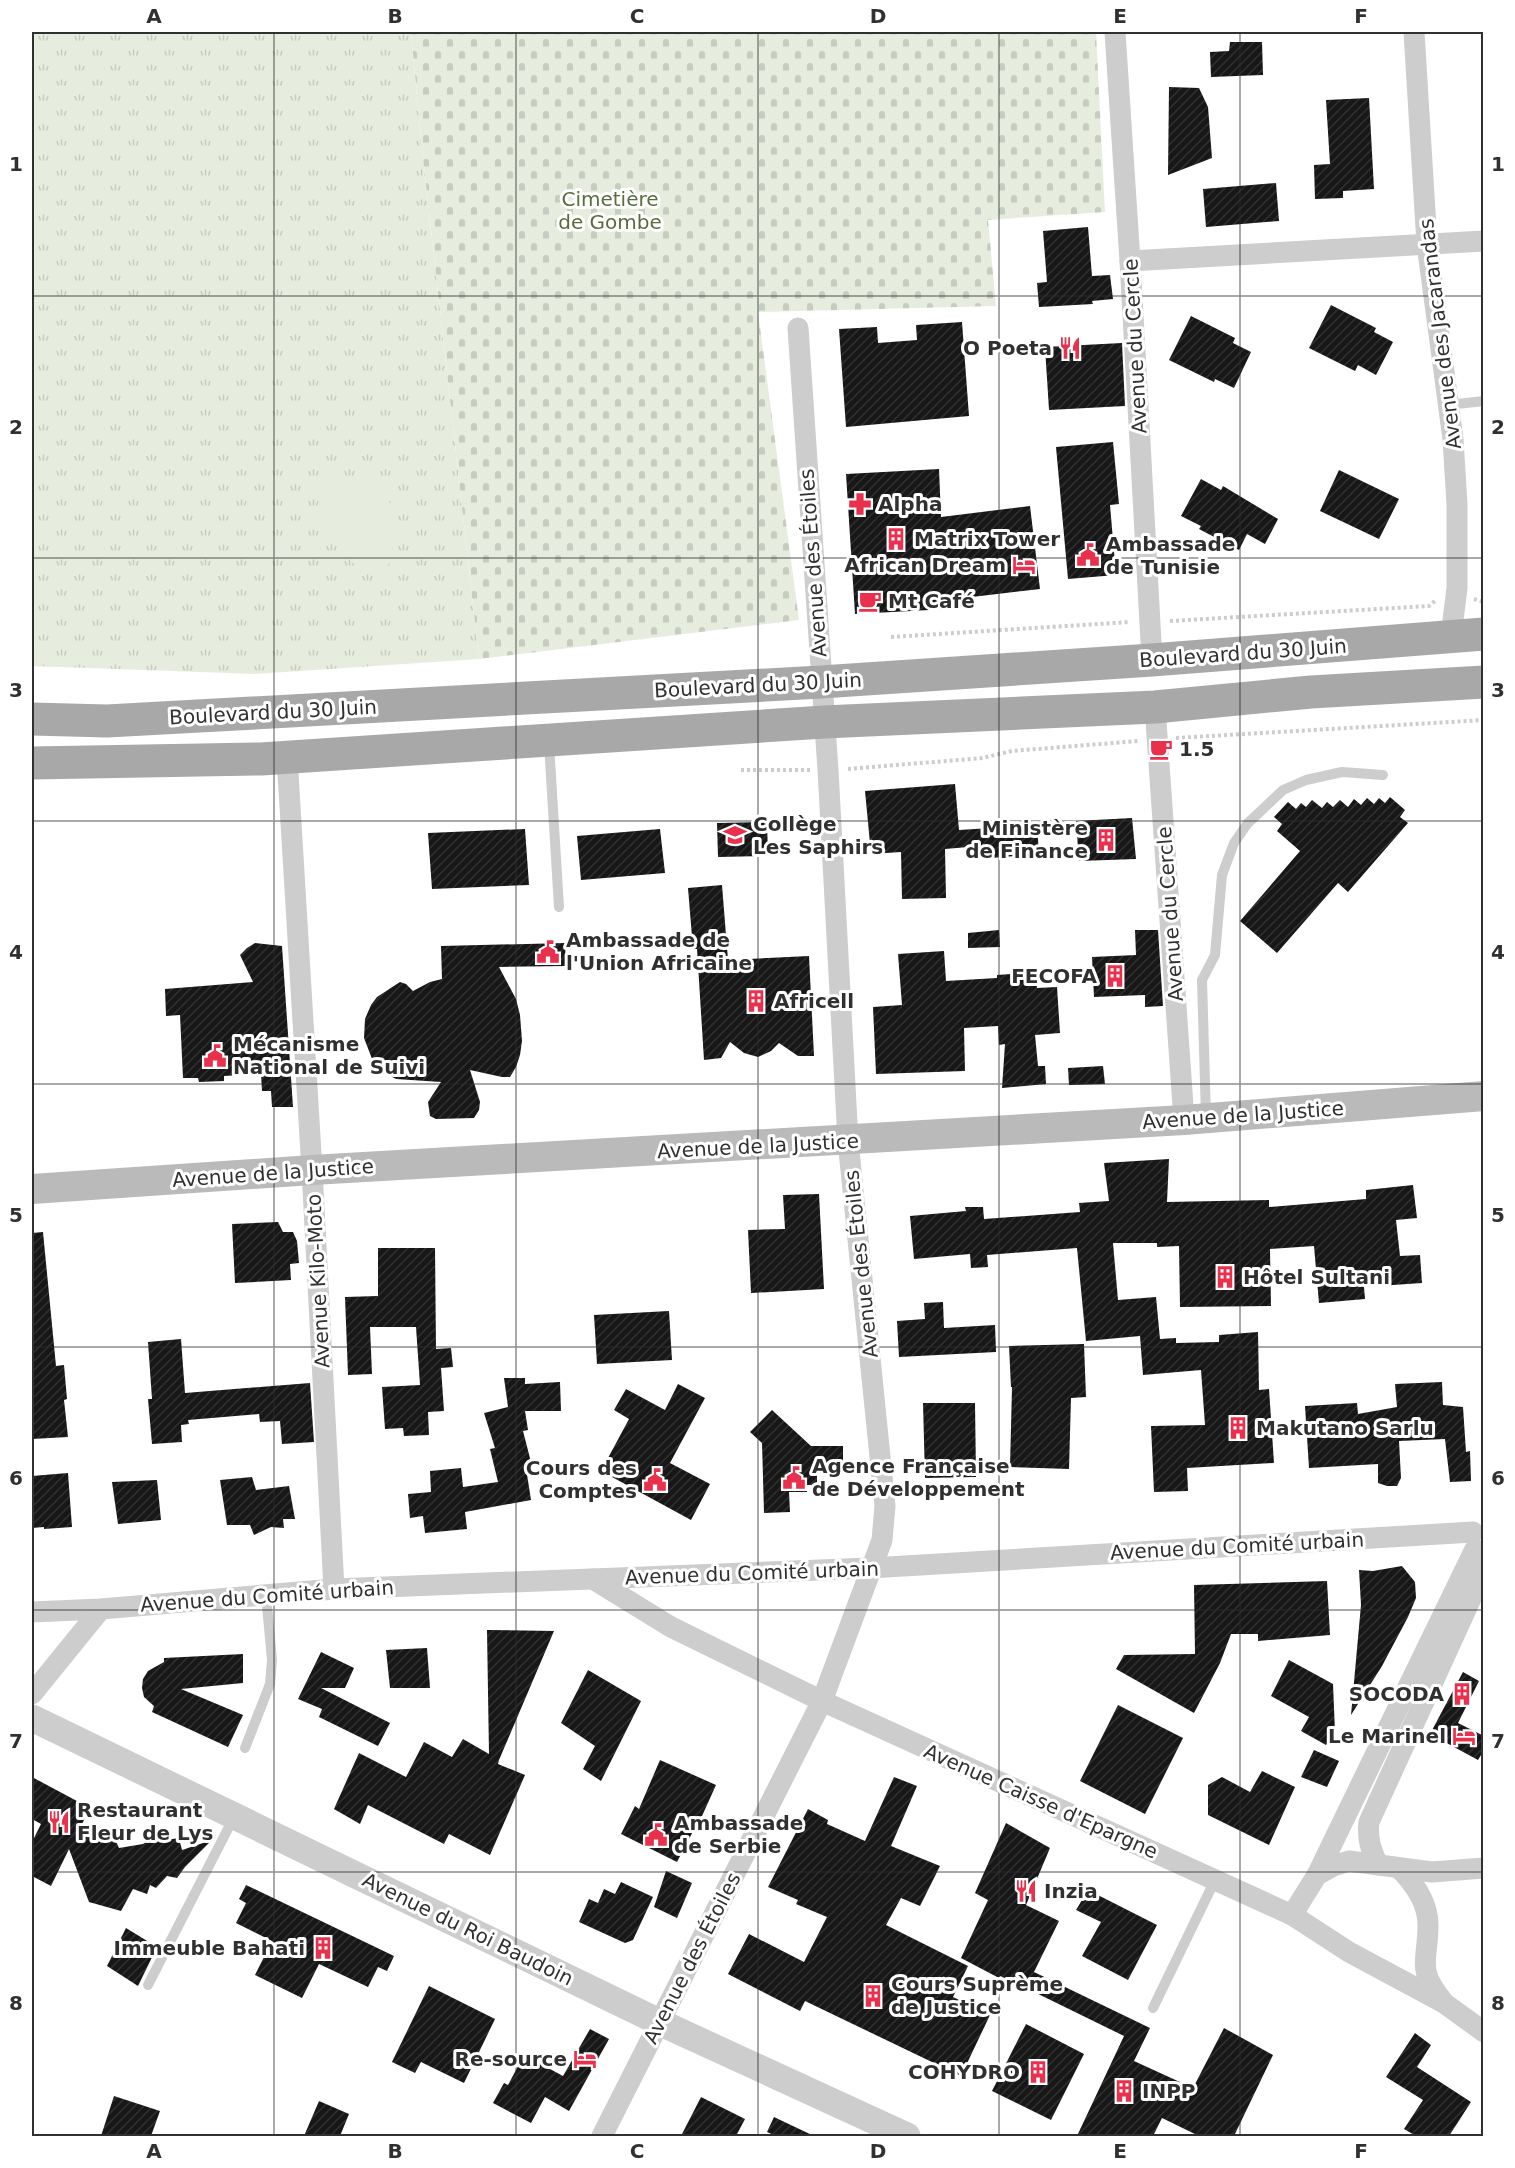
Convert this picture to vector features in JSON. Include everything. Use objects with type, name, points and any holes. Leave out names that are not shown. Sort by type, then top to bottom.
[{"type":"main road","name":"Boulevard du 30 Juin","points":[[32,719],[107,721],[821,682],[1474,637]]},
{"type":"main road","name":"Boulevard du 30 Juin","points":[[32,763],[287,757],[824,722],[1155,707],[1311,692],[1484,680]]},
{"type":"main road","name":"Avenue de la Justice","points":[[32,1189],[312,1170],[1195,1120],[1484,1096]]},
{"type":"street","name":"Avenue du Cercle","points":[[1115,32],[1152,660]]},
{"type":"street","name":"Avenue des Jacarandas","points":[[1414,32],[1427,244],[1453,439],[1457,504],[1457,588],[1453,620],[1474,637]]},
{"type":"street","points":[[1130,261],[1484,241]]},
{"type":"street","name":"Avenue des Étoiles","points":[[602,2136],[822,1701],[882,1540],[885,1506],[848,1140],[828,770],[798,328]]},
{"type":"street","name":"Avenue du Cercle","points":[[1155,707],[1195,1120]]},
{"type":"street","name":"Avenue Kilo-Moto","points":[[287,757],[334,1589]]},
{"type":"street","points":[[1292,1915],[1317,1875],[1479,1540]]},
{"type":"street","name":"Avenue du Comité urbain","points":[[32,1612],[101,1609],[334,1589],[870,1568],[1479,1540]]},
{"type":"street","points":[[1444,2003],[1430,1985],[1424,1962],[1428,1923],[1421,1897],[1412,1881],[1388,1867],[1369,1845],[1367,1835],[1369,1822],[1484,1570]]},
{"type":"street","name":"Avenue Caisse d'Epargne","points":[[593,1579],[671,1627],[822,1701],[1292,1915],[1349,1952],[1444,2003],[1484,2032]]},
{"type":"street","points":[[36,1682],[101,1609]]},
{"type":"street","name":"Avenue du Roi Baudoin","points":[[32,1718],[659,2022],[907,2136]]},
{"type":"street","points":[[1317,1875],[1333,1866],[1349,1861],[1432,1872],[1484,1868]]},
{"type":"lane","points":[[1448,405],[1484,401]]},
{"type":"lane","points":[[549,741],[559,907]]},
{"type":"lane","points":[[1195,1120],[1202,980],[1215,955],[1222,875],[1234,843],[1248,823],[1283,790],[1306,780],[1342,772],[1383,775]]},
{"type":"lane","points":[[245,1748],[270,1684],[272,1660],[266,1595]]},
{"type":"lane","points":[[148,1985],[234,1816]]},
{"type":"lane","points":[[1153,2008],[1215,1880]]},
{"type":"path","points":[[1165,622],[1429,606],[1438,597]]},
{"type":"path","points":[[891,637],[1134,622]]},
{"type":"path","points":[[741,770],[828,770]]},
{"type":"green space","points":[[32,32],[411,32],[479,659],[255,674],[32,666]]},
{"type":"green space","name":"Cimetière de Gombe","points":[[411,32],[1096,32],[1105,212],[988,220],[996,306],[758,312],[799,620],[479,659]]},
{"type":"green space","points":[[370,477],[386,488],[395,526],[396,556],[382,569],[369,571],[356,566],[335,539],[317,492],[329,479]]},
{"type":"building","points":[[1230,42],[1262,42],[1263,75],[1211,77],[1210,52],[1229,51]]},
{"type":"building","points":[[1169,87],[1199,88],[1208,107],[1212,158],[1168,175]]},
{"type":"building","points":[[1369,98],[1374,189],[1343,191],[1343,198],[1315,199],[1314,165],[1330,164],[1326,100]]},
{"type":"building","points":[[1276,183],[1279,221],[1206,227],[1203,189]]},
{"type":"building","points":[[1088,227],[1092,276],[1110,275],[1113,299],[1092,301],[1093,304],[1039,307],[1037,283],[1047,282],[1043,231]]},
{"type":"building","points":[[1331,305],[1376,328],[1374,332],[1393,342],[1376,375],[1358,365],[1355,371],[1309,348]]},
{"type":"building","points":[[1191,316],[1235,338],[1233,343],[1251,352],[1234,388],[1215,379],[1214,382],[1169,360]]},
{"type":"building","points":[[962,322],[969,416],[846,427],[839,329],[877,327],[878,343],[917,340],[916,325]]},
{"type":"building","points":[[1122,343],[1125,406],[1049,410],[1045,347]]},
{"type":"building","points":[[1113,442],[1119,504],[1110,505],[1116,575],[1068,579],[1056,447]]},
{"type":"building","name":"Matrix Tower","points":[[939,469],[941,517],[1030,506],[1040,589],[947,600],[948,609],[855,614],[846,474]]},
{"type":"building","points":[[1339,470],[1399,499],[1379,539],[1320,511]]},
{"type":"building","points":[[1201,479],[1221,490],[1223,486],[1278,519],[1265,544],[1247,534],[1239,550],[1199,529],[1201,526],[1181,516]]},
{"type":"building","points":[[955,784],[959,830],[1037,825],[1039,854],[980,859],[980,846],[945,849],[946,898],[902,899],[901,852],[871,854],[865,791]]},
{"type":"building","points":[[1390,797],[1405,810],[1400,817],[1408,823],[1348,892],[1338,883],[1277,953],[1240,921],[1300,851],[1277,831],[1282,824],[1274,817],[1288,802],[1296,809],[1301,803],[1306,807],[1312,800],[1322,808],[1327,802],[1333,807],[1340,800],[1348,807],[1354,799],[1361,805],[1367,798],[1374,804],[1379,798],[1385,803]]},
{"type":"building","name":"Ministère de Finance","points":[[1132,818],[1136,859],[1079,861],[1076,821]]},
{"type":"building","points":[[767,822],[768,856],[718,857],[717,823]]},
{"type":"building","points":[[525,829],[529,885],[432,889],[428,833]]},
{"type":"building","points":[[660,829],[665,873],[581,880],[577,836]]},
{"type":"building","name":"Africell","points":[[722,885],[728,960],[809,956],[814,1056],[798,1056],[779,1043],[771,1051],[758,1057],[744,1053],[730,1042],[721,1058],[704,1060],[697,949],[693,949],[688,888]]},
{"type":"building","points":[[999,930],[1000,947],[968,948],[968,933]]},
{"type":"building","points":[[1135,930],[1158,930],[1163,1006],[1145,1007],[1145,995],[1094,997],[1092,957],[1136,955]]},
{"type":"building","points":[[255,943],[282,946],[293,1107],[272,1107],[271,1091],[262,1091],[261,1074],[224,1076],[224,1081],[199,1082],[198,1078],[183,1078],[180,1015],[166,1016],[165,989],[253,982],[240,955]]},
{"type":"building","points":[[565,943],[566,966],[499,967],[516,999],[520,1015],[522,1041],[520,1055],[510,1077],[470,1070],[480,1102],[479,1110],[474,1118],[436,1119],[430,1116],[428,1102],[441,1082],[396,1079],[374,1064],[364,1038],[365,1019],[371,1005],[377,997],[400,982],[413,991],[430,982],[442,979],[441,946]]},
{"type":"building","points":[[944,951],[946,981],[997,978],[997,975],[1036,972],[1037,988],[1057,987],[1060,1033],[1035,1035],[1038,1066],[1045,1066],[1046,1084],[1002,1088],[1005,1044],[999,1045],[998,1026],[964,1028],[965,1071],[876,1074],[873,1007],[902,1005],[898,954]]},
{"type":"building","points":[[1103,1066],[1105,1084],[1069,1085],[1068,1068]]},
{"type":"building","points":[[1169,1159],[1167,1202],[1269,1200],[1269,1207],[1366,1199],[1366,1190],[1413,1185],[1417,1218],[1396,1220],[1400,1256],[1420,1255],[1422,1283],[1364,1287],[1365,1299],[1319,1303],[1314,1246],[1270,1249],[1271,1306],[1180,1307],[1179,1246],[1157,1247],[1157,1243],[1113,1243],[1118,1300],[1156,1297],[1160,1339],[1176,1338],[1176,1343],[1219,1342],[1219,1335],[1258,1332],[1259,1390],[1269,1389],[1274,1463],[1187,1468],[1188,1491],[1154,1492],[1151,1426],[1205,1425],[1201,1370],[1143,1375],[1140,1336],[1086,1341],[1077,1248],[987,1255],[988,1267],[971,1268],[970,1254],[914,1259],[910,1216],[966,1211],[965,1207],[983,1207],[984,1219],[1080,1212],[1079,1203],[1109,1201],[1104,1163]]},
{"type":"building","points":[[819,1194],[824,1289],[751,1293],[748,1230],[785,1229],[783,1195]]},
{"type":"building","points":[[278,1222],[283,1232],[293,1232],[297,1241],[299,1263],[290,1264],[291,1280],[235,1283],[232,1224]]},
{"type":"building","points":[[43,1232],[56,1366],[64,1365],[67,1399],[64,1400],[68,1437],[32,1439],[32,1233]]},
{"type":"building","points":[[378,1248],[435,1248],[436,1349],[451,1348],[453,1367],[441,1368],[444,1411],[428,1412],[429,1435],[404,1436],[403,1428],[385,1429],[382,1387],[420,1385],[416,1327],[370,1327],[372,1374],[348,1375],[345,1297],[378,1296]]},
{"type":"building","points":[[943,1302],[944,1328],[995,1325],[996,1352],[899,1357],[897,1321],[925,1319],[924,1303]]},
{"type":"building","points":[[669,1311],[672,1360],[597,1364],[594,1315]]},
{"type":"building","points":[[181,1339],[185,1393],[310,1383],[314,1442],[282,1444],[280,1421],[260,1422],[259,1414],[188,1420],[189,1424],[181,1425],[182,1442],[152,1444],[148,1399],[152,1399],[148,1342]]},
{"type":"building","points":[[1084,1344],[1086,1397],[1071,1398],[1069,1469],[1010,1467],[1012,1387],[1009,1346]]},
{"type":"building","points":[[504,1378],[525,1378],[525,1384],[560,1382],[561,1411],[525,1411],[528,1430],[523,1431],[532,1466],[526,1468],[531,1500],[465,1512],[467,1529],[425,1533],[423,1516],[410,1518],[408,1494],[431,1492],[430,1471],[461,1468],[463,1487],[498,1482],[490,1449],[495,1448],[484,1413],[508,1407]]},
{"type":"building","points":[[1442,1382],[1443,1405],[1463,1407],[1466,1452],[1470,1451],[1471,1481],[1450,1482],[1445,1439],[1399,1441],[1401,1478],[1397,1486],[1378,1483],[1378,1464],[1309,1468],[1305,1406],[1357,1403],[1358,1414],[1397,1407],[1395,1384]]},
{"type":"building","points":[[678,1384],[705,1398],[670,1463],[710,1484],[691,1520],[601,1471],[629,1419],[614,1410],[626,1389],[665,1410]]},
{"type":"building","points":[[923,1403],[975,1403],[976,1477],[925,1478]]},
{"type":"building","points":[[772,1410],[811,1446],[843,1446],[843,1471],[817,1472],[817,1485],[807,1485],[807,1492],[789,1492],[790,1512],[764,1513],[762,1443],[750,1432]]},
{"type":"building","points":[[68,1473],[72,1527],[32,1528],[32,1476]]},
{"type":"building","points":[[252,1477],[256,1490],[289,1486],[295,1519],[283,1519],[284,1528],[271,1527],[254,1535],[250,1525],[227,1525],[220,1480]]},
{"type":"building","points":[[157,1480],[161,1520],[118,1524],[112,1482]]},
{"type":"building","points":[[1402,1566],[1415,1582],[1416,1598],[1382,1666],[1351,1715],[1361,1605],[1359,1570],[1373,1571]]},
{"type":"building","points":[[1327,1581],[1330,1635],[1258,1641],[1258,1634],[1231,1634],[1220,1663],[1194,1713],[1116,1669],[1124,1655],[1195,1654],[1194,1585]]},
{"type":"building","points":[[487,1630],[554,1631],[499,1760],[498,1764],[525,1775],[490,1855],[449,1834],[444,1844],[368,1805],[360,1824],[334,1809],[359,1753],[406,1777],[424,1742],[452,1757],[463,1739],[489,1754]]},
{"type":"building","points":[[427,1648],[430,1688],[390,1688],[386,1650]]},
{"type":"building","points":[[321,1652],[354,1668],[345,1688],[321,1688],[390,1723],[378,1746],[319,1717],[322,1709],[298,1699]]},
{"type":"building","points":[[243,1654],[243,1683],[181,1689],[243,1715],[228,1747],[152,1712],[154,1706],[144,1697],[143,1679],[148,1671],[164,1662],[164,1658]]},
{"type":"building","points":[[1289,1660],[1333,1684],[1335,1732],[1326,1745],[1301,1731],[1309,1717],[1271,1696]]},
{"type":"building","points":[[588,1670],[641,1701],[601,1781],[583,1769],[595,1746],[561,1723]]},
{"type":"building","points":[[1463,1672],[1479,1681],[1458,1723],[1484,1736],[1484,1750],[1478,1760],[1430,1734]]},
{"type":"building","points":[[1118,1705],[1183,1738],[1145,1814],[1080,1781]]},
{"type":"building","points":[[1314,1750],[1339,1761],[1327,1787],[1301,1777]]},
{"type":"building","points":[[660,1760],[716,1785],[677,1862],[621,1834],[635,1806],[639,1809]]},
{"type":"building","points":[[1262,1771],[1295,1787],[1269,1845],[1208,1815],[1208,1785],[1222,1777],[1250,1792]]},
{"type":"building","points":[[32,1777],[90,1808],[80,1828],[112,1833],[119,1848],[143,1844],[160,1833],[166,1840],[179,1838],[182,1850],[212,1840],[177,1878],[167,1876],[156,1888],[150,1885],[147,1894],[133,1889],[121,1911],[89,1902],[69,1849],[51,1886],[32,1876],[32,1842],[41,1824],[32,1819]]},
{"type":"building","points":[[894,1777],[917,1786],[891,1846],[940,1866],[920,1906],[901,1898],[886,1925],[968,1966],[953,1997],[990,2015],[961,2076],[805,2001],[800,2011],[728,1974],[749,1934],[804,1962],[827,1917],[796,1904],[798,1900],[768,1887],[808,1809],[828,1820],[827,1824],[865,1841]]},
{"type":"building","points":[[1006,1823],[1050,1848],[1026,1905],[1059,1921],[1034,1972],[1150,2028],[1134,2061],[1193,2088],[1224,2028],[1273,2055],[1234,2136],[1199,2136],[1162,2118],[1153,2136],[1077,2136],[1124,2036],[961,1958],[988,1900],[975,1893]]},
{"type":"building","points":[[666,1871],[692,1883],[677,1918],[654,1907]]},
{"type":"building","points":[[621,1882],[653,1897],[633,1940],[625,1943],[579,1922],[589,1899],[598,1903],[604,1889],[615,1894]]},
{"type":"building","name":"Immeuble Bahati","points":[[246,1885],[394,1956],[387,1971],[378,1967],[368,1987],[319,1964],[302,1998],[255,1975],[272,1941],[236,1923],[246,1903],[239,1899]]},
{"type":"building","points":[[1088,1890],[1157,1925],[1128,1980],[1082,1956],[1101,1922],[1076,1910]]},
{"type":"building","points":[[126,1928],[157,1947],[138,1986],[107,1966]]},
{"type":"building","points":[[429,1986],[495,2019],[464,2083],[421,2062],[415,2073],[392,2062]]},
{"type":"building","name":"COHYDRO","points":[[1026,2024],[1084,2054],[1051,2120],[992,2091]]},
{"type":"building","points":[[590,2029],[609,2039],[569,2111],[545,2097],[531,2123],[493,2103],[504,2083],[508,2085],[524,2055],[563,2076]]},
{"type":"building","points":[[1415,2033],[1431,2045],[1417,2067],[1471,2102],[1449,2136],[1416,2136],[1404,2129],[1423,2100],[1386,2077]]},
{"type":"building","points":[[114,2096],[160,2111],[151,2136],[101,2136]]},
{"type":"building","points":[[701,2097],[745,2119],[736,2136],[681,2136]]},
{"type":"building","points":[[319,2101],[349,2114],[340,2136],[304,2136]]},
{"type":"building","points":[[774,2117],[814,2136],[776,2136],[767,2132]]},
{"type":"place","name":"O Poeta","points":[[1070,348]]},
{"type":"place","name":"Alpha","points":[[860,504]]},
{"type":"place","name":"Matrix Tower","points":[[896,539]]},
{"type":"place","name":"Ambassade de Tunisie","points":[[1088,555]]},
{"type":"place","name":"African Dream","points":[[1024,565]]},
{"type":"place","name":"Mt Café","points":[[870,601]]},
{"type":"place","name":"1.5","points":[[1161,749]]},
{"type":"place","name":"Collège Les Saphirs","points":[[735,835]]},
{"type":"place","name":"Ministère de Finance","points":[[1106,840]]},
{"type":"place","name":"Ambassade de l'Union Africaine","points":[[548,952]]},
{"type":"place","name":"FECOFA","points":[[1115,976]]},
{"type":"place","name":"Africell","points":[[756,1001]]},
{"type":"place","name":"Mécanisme National de Suivi","points":[[215,1056]]},
{"type":"place","name":"Hôtel Sultani","points":[[1225,1277]]},
{"type":"place","name":"Makutano Sarlu","points":[[1238,1428]]},
{"type":"place","name":"Agence Française de Développement","points":[[794,1478]]},
{"type":"place","name":"Cours des Comptes","points":[[655,1480]]},
{"type":"place","name":"SOCODA","points":[[1462,1694]]},
{"type":"place","name":"Le Marinel","points":[[1464,1736]]},
{"type":"place","name":"Restaurant Fleur de Lys","points":[[59,1822]]},
{"type":"place","name":"Ambassade de Serbie","points":[[656,1835]]},
{"type":"place","name":"Inzia","points":[[1026,1891]]},
{"type":"place","name":"Immeuble Bahati","points":[[323,1948]]},
{"type":"place","name":"Cours Suprème de Justice","points":[[873,1996]]},
{"type":"place","name":"Re-source","points":[[585,2059]]},
{"type":"place","name":"COHYDRO","points":[[1038,2072]]},
{"type":"place","name":"INPP","points":[[1124,2091]]}]
